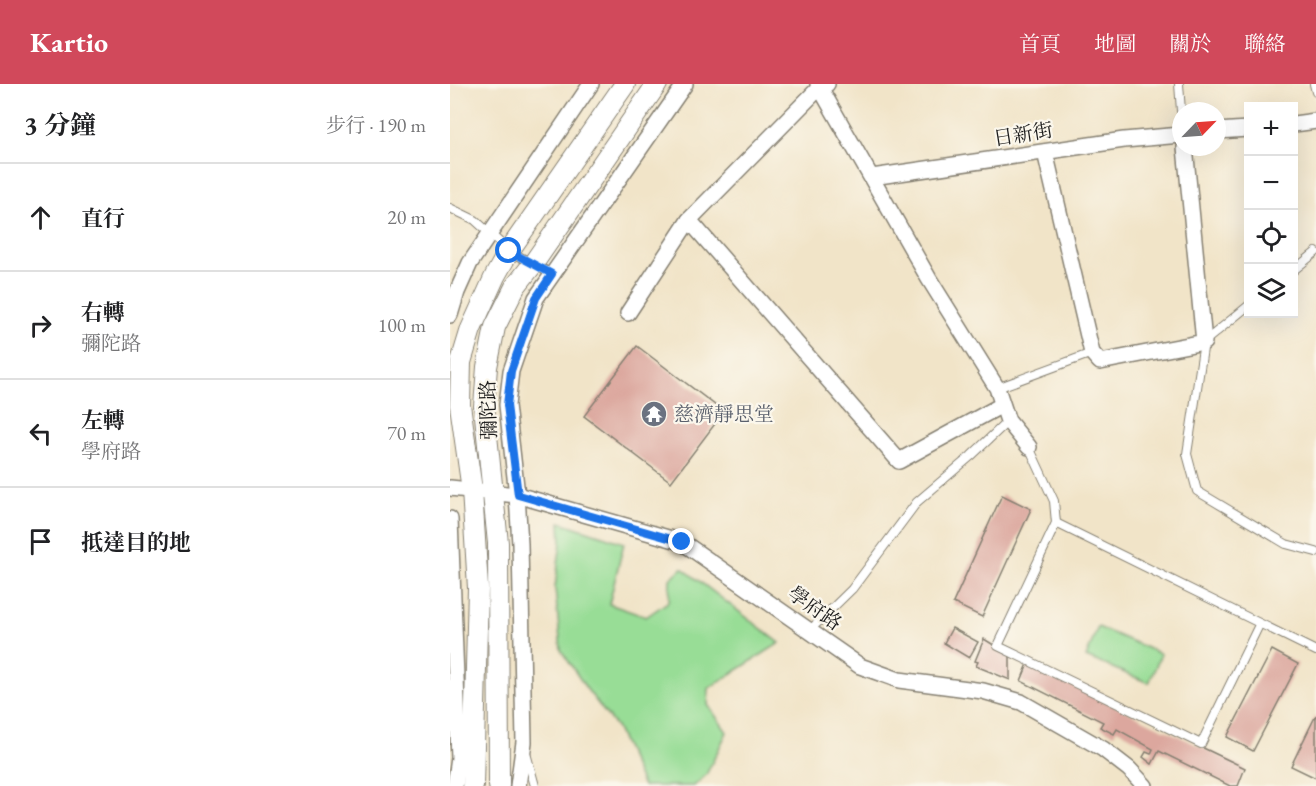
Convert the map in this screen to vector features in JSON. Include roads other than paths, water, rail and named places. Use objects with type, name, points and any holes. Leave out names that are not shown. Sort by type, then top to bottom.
[{"type":"street","points":[[450,315],[470,263],[591,84]]},
{"type":"street","name":"彌陀路","points":[[473,786],[478,588],[472,490],[460,405],[460,362],[471,329],[509,251],[625,84]]},
{"type":"street","name":"彌陀路","points":[[499,786],[498,543],[484,406],[487,368],[495,327],[515,287],[657,84]]},
{"type":"street","name":"彌陀路","points":[[518,786],[524,742],[518,495],[507,405],[511,371],[536,298],[685,84]]},
{"type":"street","points":[[628,313],[689,220],[822,85],[929,279],[997,388],[1008,421],[1029,447]]},
{"type":"street","points":[[1298,123],[1316,121]]},
{"type":"street","points":[[1226,130],[1244,129]]},
{"type":"street","name":"日新街","points":[[872,177],[1124,140],[1172,136]]},
{"type":"street","points":[[1045,152],[1092,352],[1100,362],[1204,342],[1186,156]]},
{"type":"street","points":[[689,220],[899,461],[1002,405]]},
{"type":"street","name":"學府路","points":[[450,488],[518,495],[682,542],[860,666],[899,680],[983,691],[1021,702],[1103,749],[1145,786]]},
{"type":"street","points":[[450,519],[459,758],[455,786]]},
{"type":"lane","points":[[1179,84],[1180,102]]},
{"type":"lane","points":[[1314,84],[1316,92]]},
{"type":"lane","points":[[450,208],[475,220],[509,251],[552,274]]},
{"type":"lane","points":[[1298,266],[1316,252]]},
{"type":"lane","points":[[1244,309],[1204,342],[1187,454],[1197,491],[1286,544],[1316,552]]},
{"type":"lane","points":[[452,360],[471,329]]},
{"type":"lane","points":[[997,388],[1092,352]]},
{"type":"lane","points":[[809,630],[852,589],[917,501],[971,456],[1008,421]]},
{"type":"lane","points":[[1029,447],[1054,501],[1056,523],[998,646],[1202,744],[1259,625]]},
{"type":"lane","points":[[1056,523],[1259,625],[1316,651]]},
{"type":"lane","name":"彌陀路","points":[[524,742],[535,786]]},
{"type":"place","name":"慈濟靜思堂","points":[[654,414]]}]
